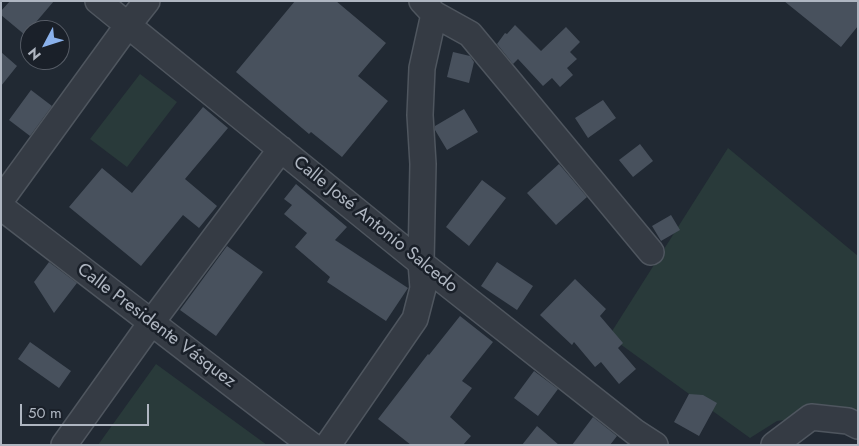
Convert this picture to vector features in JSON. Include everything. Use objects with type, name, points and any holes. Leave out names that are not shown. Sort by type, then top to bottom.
[{"type":"street","name":"Calle José Antonio Salcedo","points":[[98,1],[639,441]]},
{"type":"street","points":[[1,200],[147,1]]},
{"type":"street","points":[[328,445],[415,319],[424,288],[421,263],[423,164],[420,115],[422,68],[428,8],[470,34],[652,252]]},
{"type":"street","points":[[64,445],[151,323],[281,149]]},
{"type":"street","name":"Calle Presidente Vásquez","points":[[1,207],[311,445]]},
{"type":"street","points":[[774,445],[811,417],[848,421],[858,426]]},
{"type":"shaded area","points":[[140,74],[177,102],[127,167],[90,139]]},
{"type":"shaded area","points":[[728,148],[858,256],[858,428],[822,415],[777,421],[750,438],[609,336]]},
{"type":"shaded area","points":[[156,364],[267,445],[98,445]]},
{"type":"building","points":[[10,1],[54,1],[38,20],[20,20],[20,31],[1,15],[1,11]]},
{"type":"building","points":[[295,1],[336,1],[386,43],[358,76],[388,101],[342,157],[311,132],[309,134],[236,72]]},
{"type":"building","points":[[784,1],[858,1],[858,26],[841,47]]},
{"type":"building","points":[[515,25],[541,51],[566,27],[580,42],[570,52],[577,59],[567,68],[573,75],[560,87],[552,78],[543,86],[518,59],[513,64],[497,44],[505,33],[507,34]]},
{"type":"building","points":[[1,52],[17,66],[1,86]]},
{"type":"building","points":[[453,52],[470,56],[474,62],[469,83],[447,77]]},
{"type":"building","points":[[31,90],[52,106],[30,136],[9,120]]},
{"type":"building","points":[[603,100],[616,118],[588,138],[575,118]]},
{"type":"building","points":[[203,107],[228,128],[185,179],[217,206],[199,228],[183,215],[141,266],[69,207],[102,168],[132,193]]},
{"type":"building","points":[[464,109],[478,132],[447,150],[435,130],[435,126]]},
{"type":"building","points":[[640,144],[653,161],[633,177],[619,160]]},
{"type":"building","points":[[559,164],[587,197],[556,225],[527,193]]},
{"type":"building","points":[[482,180],[506,198],[469,246],[446,227]]},
{"type":"building","points":[[296,184],[347,227],[335,240],[408,288],[386,321],[327,282],[330,277],[295,247],[307,233],[284,214],[292,205],[284,199]]},
{"type":"building","points":[[671,215],[680,230],[661,241],[652,226]]},
{"type":"building","points":[[227,246],[263,272],[216,336],[180,310]]},
{"type":"building","points":[[49,262],[77,283],[54,313],[34,282]]},
{"type":"building","points":[[497,262],[533,286],[517,310],[481,286]]},
{"type":"building","points":[[575,279],[606,309],[600,316],[623,343],[618,348],[636,369],[619,384],[601,362],[595,367],[574,342],[572,345],[540,315]]},
{"type":"building","points":[[460,316],[493,342],[462,381],[472,388],[450,417],[471,436],[463,445],[411,445],[378,419]]},
{"type":"building","points":[[30,342],[71,371],[59,388],[18,359]]},
{"type":"building","points":[[534,371],[558,389],[538,416],[514,398]]},
{"type":"building","points":[[689,394],[703,395],[717,403],[699,436],[674,422]]},
{"type":"building","points":[[593,417],[617,436],[610,445],[572,445]]},
{"type":"building","points":[[537,426],[559,445],[522,445]]}]
